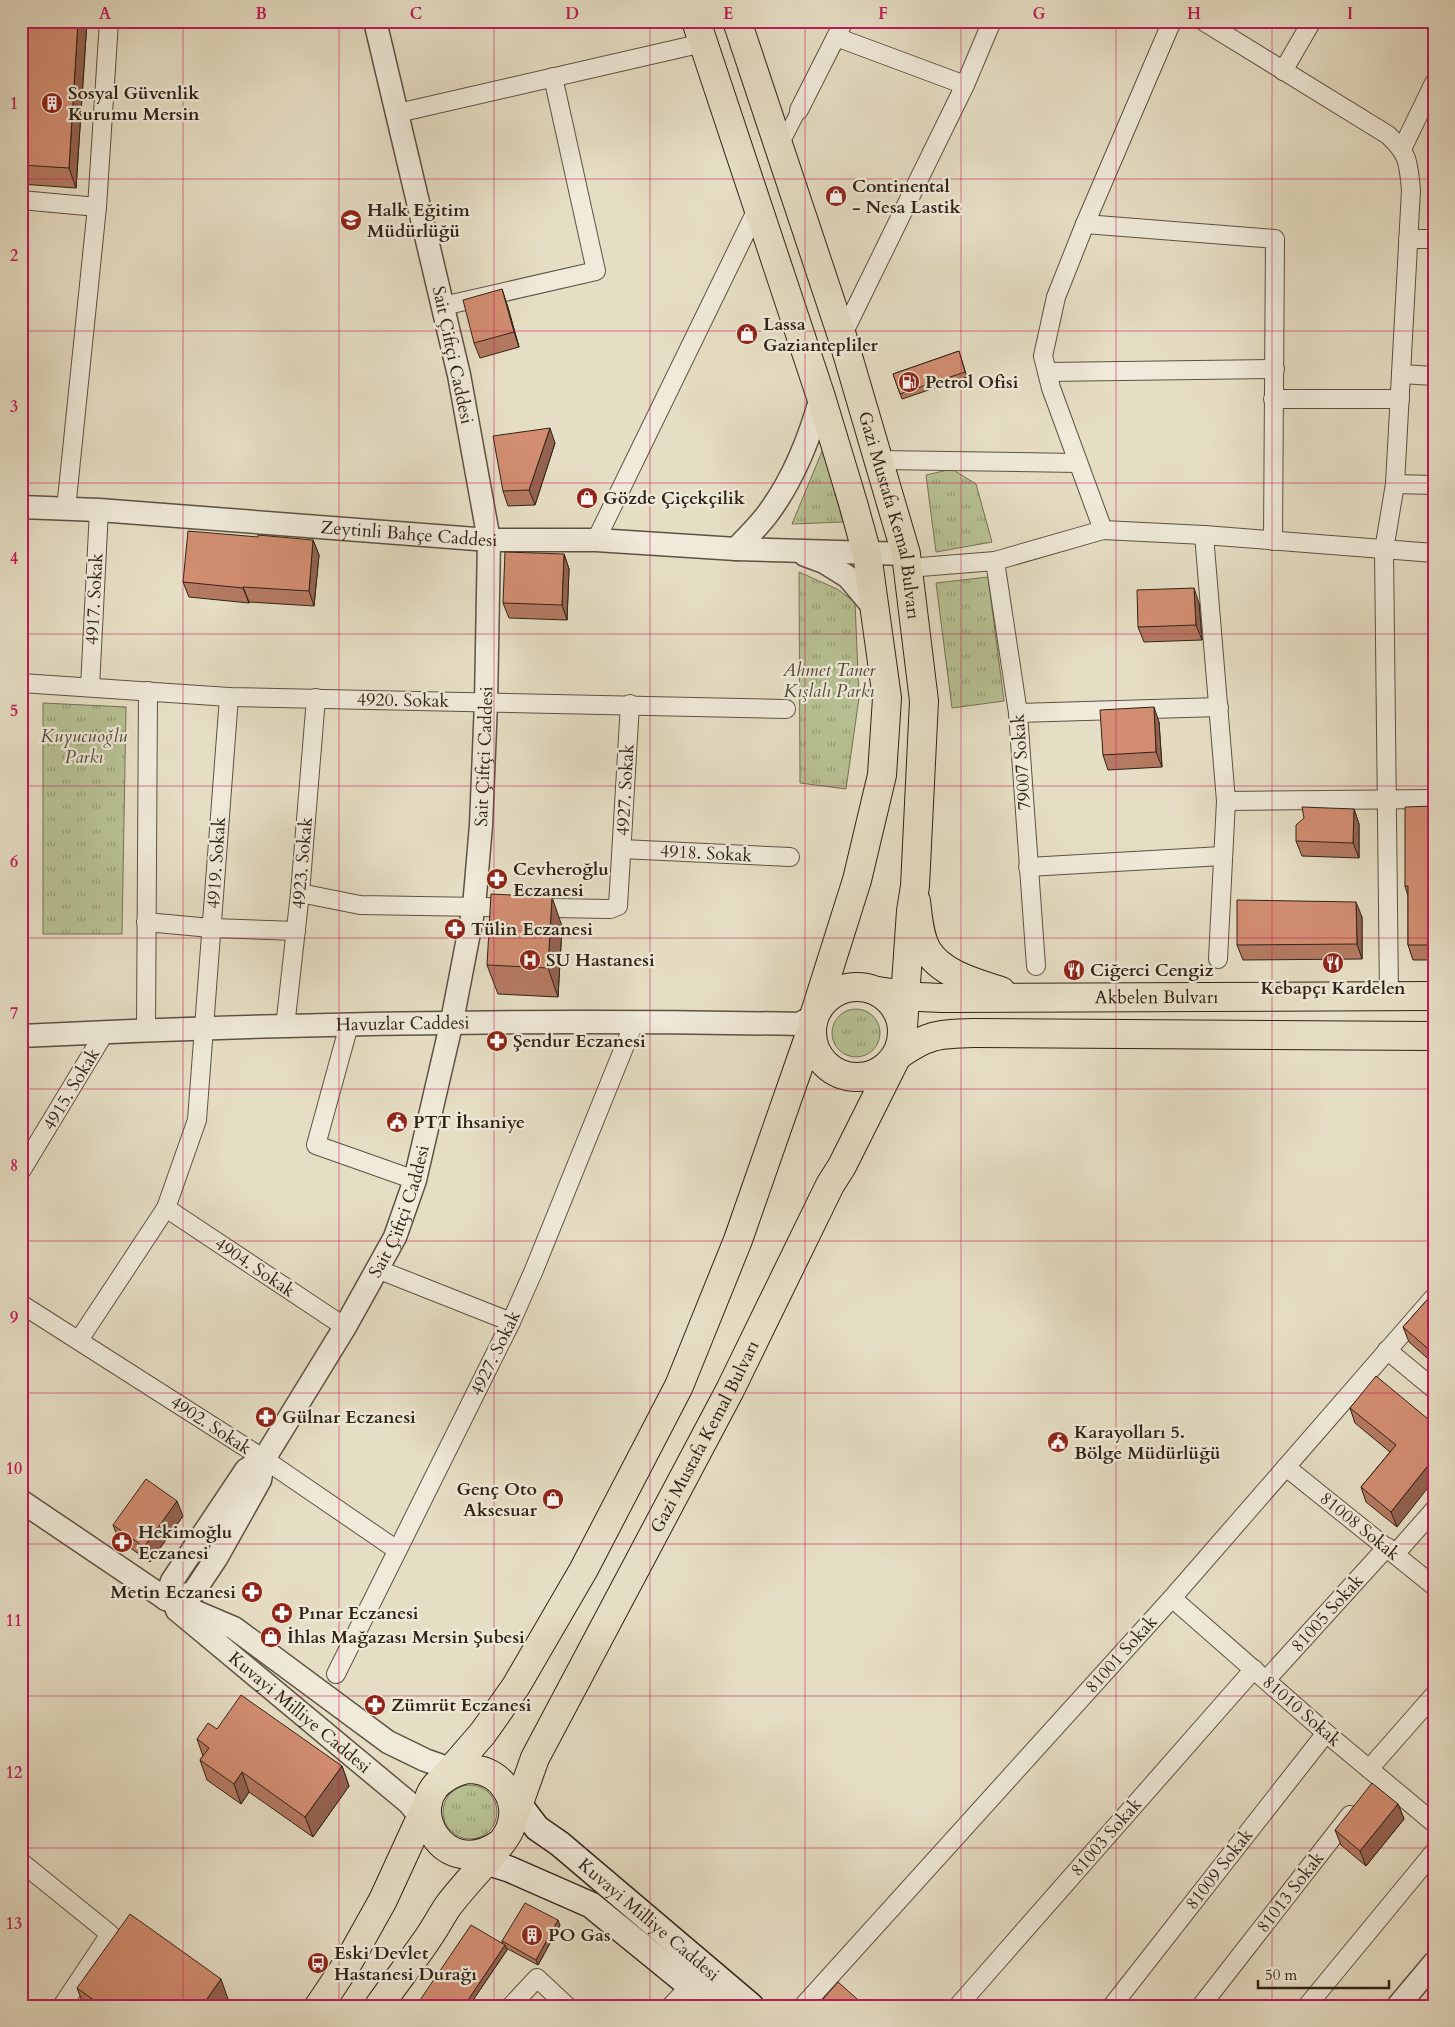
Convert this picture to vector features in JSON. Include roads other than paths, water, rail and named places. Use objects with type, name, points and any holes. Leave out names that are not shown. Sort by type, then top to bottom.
[{"type":"main road","name":"Gazi Mustafa Kemal Bulvarı","points":[[737,21],[842,336],[907,561],[924,701],[915,886],[911,911],[903,1027]]},
{"type":"main road","name":"Gazi Mustafa Kemal Bulvarı","points":[[450,1773],[483,1733],[516,1686],[584,1569],[679,1386],[738,1240],[813,1023],[857,880],[882,775],[887,698],[867,554],[821,397],[700,32]]},
{"type":"main road","points":[[915,886],[919,924],[927,950],[947,971],[1018,998]]},
{"type":"main road","points":[[864,986],[878,991],[891,1000],[899,1013],[903,1027],[902,1042],[897,1056],[887,1067],[874,1074],[860,1078],[845,1076],[831,1070],[821,1060],[814,1046],[813,1023],[822,1002],[834,992],[848,987],[864,986]]},
{"type":"main road","name":"Akbelen Bulvarı","points":[[878,991],[926,997],[1018,998],[1434,996]]},
{"type":"main road","name":"Akbelen Bulvarı","points":[[897,1056],[915,1043],[934,1036],[975,1033],[1434,1036]]},
{"type":"main road","name":"Gazi Mustafa Kemal Bulvarı","points":[[513,1803],[730,1390],[830,1185],[842,1166],[897,1056]]},
{"type":"main road","points":[[319,2006],[349,1961],[427,1817],[434,1789],[450,1773],[471,1769],[485,1772],[498,1779],[513,1803],[509,1831],[483,1853],[426,1941],[379,2006]]},
{"type":"main road","name":"Kuvayi Milliye Caddesi","points":[[513,1803],[538,1828],[560,1844],[751,2006]]},
{"type":"main road","points":[[427,1817],[438,1842],[449,1850],[483,1853]]},
{"type":"main road","name":"Kuvayi Milliye Caddesi","points":[[483,1853],[509,1869],[591,1905],[716,2006]]},
{"type":"street","points":[[66,509],[97,207],[109,21]]},
{"type":"street","name":"Sait Çiftçi Caddesi","points":[[166,1599],[193,1593],[218,1557],[260,1480],[264,1459],[345,1327],[395,1237],[415,1180],[452,1021],[474,907],[481,825],[486,702],[489,540],[459,375],[375,21]]},
{"type":"street","points":[[842,336],[965,84],[992,21]]},
{"type":"street","points":[[1103,530],[1051,388],[1044,356],[1056,297],[1085,224],[1172,21]]},
{"type":"street","points":[[1203,21],[1388,136],[1402,149],[1408,165],[1411,190],[1395,484],[1384,550],[1389,995]]},
{"type":"street","points":[[1283,71],[1312,21]]},
{"type":"street","points":[[780,147],[840,29],[965,84]]},
{"type":"street","points":[[398,114],[553,77],[700,32]]},
{"type":"street","points":[[443,306],[596,271],[553,77]]},
{"type":"street","points":[[1402,149],[1434,83]]},
{"type":"street","points":[[21,200],[97,207]]},
{"type":"street","points":[[596,540],[758,207]]},
{"type":"street","points":[[1085,224],[1275,239],[1273,541]]},
{"type":"street","points":[[1408,239],[1434,239]]},
{"type":"street","points":[[1047,372],[1275,369]]},
{"type":"street","points":[[1401,374],[1434,376]]},
{"type":"street","points":[[736,549],[769,512],[794,472],[814,423],[821,397]]},
{"type":"street","points":[[1273,399],[1400,399]]},
{"type":"street","points":[[879,460],[1078,463]]},
{"type":"street","points":[[1395,484],[1434,485]]},
{"type":"street","name":"Zeytinli Bahçe Caddesi","points":[[21,507],[99,510],[489,540],[596,540],[797,552]]},
{"type":"street","name":"4917. Sokak","points":[[90,687],[99,510]]},
{"type":"street","points":[[797,552],[814,540],[847,540],[867,554],[907,561],[995,561],[1103,530],[1204,535],[1434,553]]},
{"type":"street","points":[[1204,535],[1226,801],[1218,959]]},
{"type":"street","points":[[797,552],[824,562],[848,578],[875,609]]},
{"type":"street","name":"79007 Sokak","points":[[995,561],[1018,713],[1036,966]]},
{"type":"street","name":"4920. Sokak","points":[[21,683],[229,696],[786,709]]},
{"type":"street","points":[[146,1029],[148,691]]},
{"type":"street","name":"4919. Sokak","points":[[79,1340],[166,1208],[197,1120],[229,696]]},
{"type":"street","name":"4923. Sokak","points":[[285,1027],[300,892],[316,698]]},
{"type":"street","name":"4927. Sokak","points":[[474,907],[610,909],[618,906],[630,704]]},
{"type":"street","points":[[1018,713],[1219,708]]},
{"type":"street","points":[[1226,801],[1434,799]]},
{"type":"street","name":"4918. Sokak","points":[[622,850],[790,857]]},
{"type":"street","points":[[1028,867],[1222,856]]},
{"type":"street","points":[[300,892],[360,905],[474,907]]},
{"type":"street","points":[[146,922],[211,928],[296,931]]},
{"type":"street","name":"Havuzlar Caddesi","points":[[21,1036],[146,1029],[285,1027],[452,1021],[813,1023]]},
{"type":"street","name":"4927. Sokak","points":[[336,1674],[511,1322],[634,1023]]},
{"type":"street","points":[[349,1025],[316,1145],[415,1180]]},
{"type":"street","name":"4915. Sokak","points":[[21,1171],[105,1032]]},
{"type":"street","name":"4904. Sokak","points":[[166,1208],[345,1327]]},
{"type":"street","points":[[377,1269],[511,1322]]},
{"type":"street","name":"81001 Sokak","points":[[803,2006],[1172,1598],[1434,1297]]},
{"type":"street","name":"4902. Sokak","points":[[21,1304],[264,1459],[397,1550]]},
{"type":"street","points":[[1387,1350],[1434,1389]]},
{"type":"street","name":"81008 Sokak","points":[[1286,1467],[1434,1586]]},
{"type":"street","name":"Kuvayi Milliye Caddesi","points":[[21,1501],[166,1599],[181,1614],[427,1817]]},
{"type":"street","name":"81005 Sokak","points":[[1260,1674],[1434,1510]]},
{"type":"street","name":"81010 Sokak","points":[[1172,1598],[1326,1733],[1434,1823]]},
{"type":"street","name":"Kuvayi Milliye Caddesi","points":[[166,1599],[234,1628],[388,1742],[450,1773]]},
{"type":"street","name":"81003 Sokak","points":[[958,2006],[1260,1674]]},
{"type":"street","name":"81013 Sokak","points":[[1201,2006],[1364,1798],[1374,1774],[1434,1695]]},
{"type":"street","name":"81009 Sokak","points":[[1112,2006],[1326,1733]]},
{"type":"street","points":[[1307,2006],[1434,1852]]},
{"type":"street","points":[[21,1862],[110,1934],[62,2006]]},
{"type":"street","points":[[1398,2006],[1434,1963]]},
{"type":"street","points":[[511,2006],[537,1978],[567,2006]]},
{"type":"street","points":[[671,2006],[690,1984]]},
{"type":"place","name":"Sosyal Güvenlik Kurumu Mersin","points":[[52,103]]},
{"type":"place","name":"Continental - Nesa Lastik","points":[[836,196]]},
{"type":"place","name":"Halk Eğitim Müdürlüğü","points":[[351,220]]},
{"type":"place","name":"Lassa Gaziantepliler","points":[[747,334]]},
{"type":"place","name":"Petrol Ofisi","points":[[909,382]]},
{"type":"place","name":"Gözde Çiçekçilik","points":[[587,498]]},
{"type":"place","name":"Cevheroğlu Eczanesi","points":[[497,879]]},
{"type":"place","name":"Tülin Eczanesi","points":[[455,929]]},
{"type":"place","name":"SU Hastanesi","points":[[530,960]]},
{"type":"place","name":"Kebapçı Kardelen","points":[[1333,963]]},
{"type":"place","name":"Ciğerci Cengiz","points":[[1074,970]]},
{"type":"place","name":"Şendur Eczanesi","points":[[497,1041]]},
{"type":"place","name":"PTT İhsaniye","points":[[397,1122]]},
{"type":"place","name":"Gülnar Eczanesi","points":[[266,1417]]},
{"type":"place","name":"Karayolları 5. Bölge Müdürlüğü","points":[[1058,1442]]},
{"type":"place","name":"Genç Oto Aksesuar","points":[[553,1499]]},
{"type":"place","name":"Hekimoğlu Eczanesi","points":[[122,1542]]},
{"type":"place","name":"Metin Eczanesi","points":[[252,1592]]},
{"type":"place","name":"Pınar Eczanesi","points":[[282,1613]]},
{"type":"place","name":"İhlas Mağazası Mersin Şubesi","points":[[271,1637]]},
{"type":"place","name":"Zümrüt Eczanesi","points":[[375,1705]]},
{"type":"place","name":"PO Gas","points":[[532,1935]]},
{"type":"place","name":"Eski Devlet Hastanesi Durağı","points":[[318,1963]]},
{"type":"park label","name":"Ahmet Taner Kışlalı Parkı","points":[[829,680]]},
{"type":"park label","name":"Kuyucuoğlu Parkı","points":[[84,746]]}]
